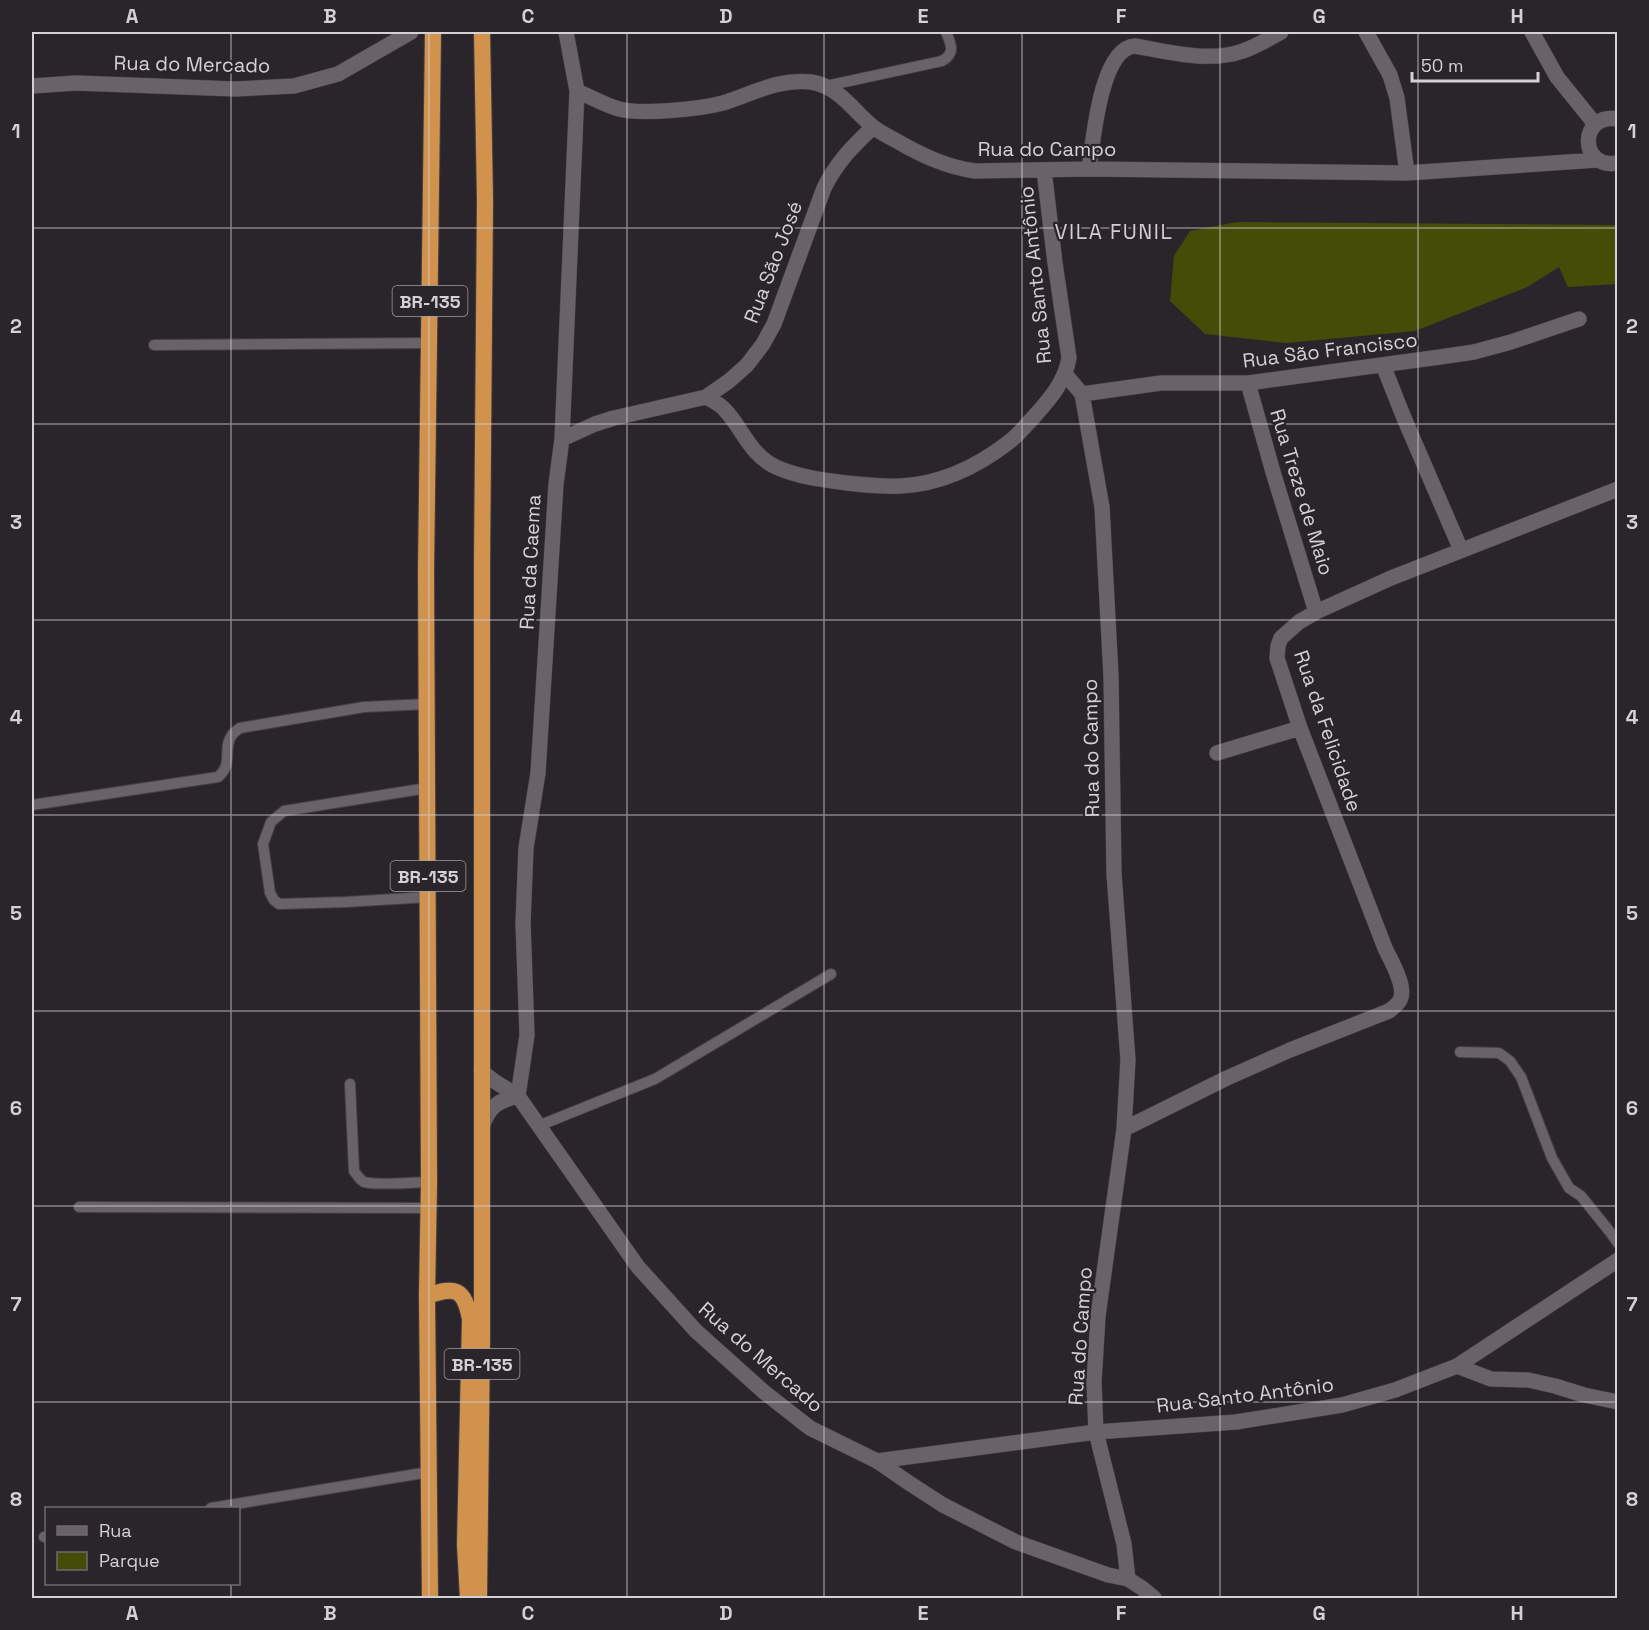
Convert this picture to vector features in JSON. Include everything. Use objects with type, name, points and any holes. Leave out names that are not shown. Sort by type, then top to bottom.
[{"type":"highway","name":"BR-135","points":[[430,1599],[427,1296],[429,1182],[426,571],[433,32]]},
{"type":"highway","name":"BR-135","points":[[479,1599],[482,1337],[485,212],[482,32]]},
{"type":"highway","points":[[427,1296],[446,1290],[462,1295],[470,1319],[465,1545],[468,1599]]},
{"type":"street","name":"Rua do Mercado","points":[[32,86],[76,83],[235,89],[294,86],[338,74],[411,32]]},
{"type":"street","name":"Rua da Caema","points":[[518,1096],[527,1035],[523,923],[526,848],[538,773],[556,484],[562,439],[577,91],[566,32]]},
{"type":"street","points":[[1089,170],[1099,100],[1120,52],[1128,46],[1192,56],[1223,55],[1242,51],[1281,32]]},
{"type":"street","points":[[1366,32],[1390,75],[1397,98],[1407,173]]},
{"type":"street","points":[[1532,32],[1557,78],[1592,130]]},
{"type":"street","name":"Rua do Campo","points":[[577,91],[619,109],[633,111],[687,109],[722,103],[774,84],[796,81],[826,86],[842,97],[873,128],[938,162],[958,169],[975,171],[1407,173],[1597,160],[1609,164],[1617,163]]},
{"type":"street","points":[[1597,160],[1589,149],[1592,130],[1606,118],[1617,119]]},
{"type":"street","name":"Rua São José","points":[[562,439],[614,418],[706,397],[729,381],[747,364],[763,344],[774,324],[832,172],[851,147],[873,128]]},
{"type":"street","name":"Rua do Campo","points":[[1551,163],[1570,155],[1580,147],[1592,130]]},
{"type":"street","name":"Rua Santo Antônio","points":[[1044,170],[1069,358],[1065,374]]},
{"type":"street","name":"Rua São Francisco","points":[[1082,394],[1161,383],[1248,383],[1474,352],[1579,319]]},
{"type":"street","points":[[1383,365],[1461,550]]},
{"type":"street","points":[[706,397],[724,409],[758,456],[775,466],[820,480],[876,486],[902,486],[931,483],[958,473],[985,459],[1011,441],[1055,392],[1065,374],[1082,394]]},
{"type":"street","name":"Rua Treze de Maio","points":[[1248,383],[1316,612]]},
{"type":"street","name":"Rua do Campo","points":[[1082,394],[1102,507],[1111,676],[1114,874],[1128,1060],[1124,1129],[1098,1316],[1094,1382],[1096,1432],[1124,1544],[1128,1580]]},
{"type":"street","name":"Rua da Felicidade","points":[[1124,1129],[1227,1078],[1389,1011],[1401,996],[1399,979],[1300,728],[1277,658],[1281,638],[1299,622],[1316,612],[1391,578],[1617,489]]},
{"type":"street","points":[[1216,753],[1300,728]]},
{"type":"street","name":"Rua do Mercado","points":[[481,1071],[494,1082],[518,1096],[638,1267],[696,1331],[764,1392],[810,1428],[877,1461],[943,1505],[1016,1542],[1128,1580],[1142,1588],[1154,1599]]},
{"type":"street","points":[[481,1129],[486,1115],[495,1105],[505,1099],[518,1096]]},
{"type":"street","name":"Rua Santo Antônio","points":[[877,1461],[1096,1432],[1236,1422],[1342,1405],[1395,1390],[1457,1366],[1617,1260]]},
{"type":"street","points":[[1457,1366],[1491,1378],[1528,1380],[1617,1402]]},
{"type":"lane","points":[[826,86],[942,61],[952,52],[946,32]]},
{"type":"lane","points":[[154,345],[430,343]]},
{"type":"lane","points":[[32,805],[218,777],[227,768],[231,735],[240,728],[364,707],[427,704]]},
{"type":"lane","points":[[427,788],[284,811],[271,822],[263,844],[270,893],[273,900],[279,904],[428,897]]},
{"type":"lane","points":[[538,1126],[655,1079],[831,974]]},
{"type":"lane","points":[[1460,1052],[1499,1053],[1510,1061],[1521,1077],[1552,1158],[1569,1188],[1581,1196],[1617,1243]]},
{"type":"lane","points":[[350,1084],[354,1171],[359,1178],[365,1182],[429,1182]]},
{"type":"lane","points":[[80,1207],[428,1208]]},
{"type":"lane","points":[[223,1507],[429,1472]]},
{"type":"green space","points":[[1237,222],[1617,225],[1617,284],[1568,287],[1559,267],[1527,287],[1415,331],[1286,343],[1205,334],[1170,301],[1174,256],[1190,231]]},
{"type":"district","name":"VILA FUNIL","points":[[1114,231]]}]
